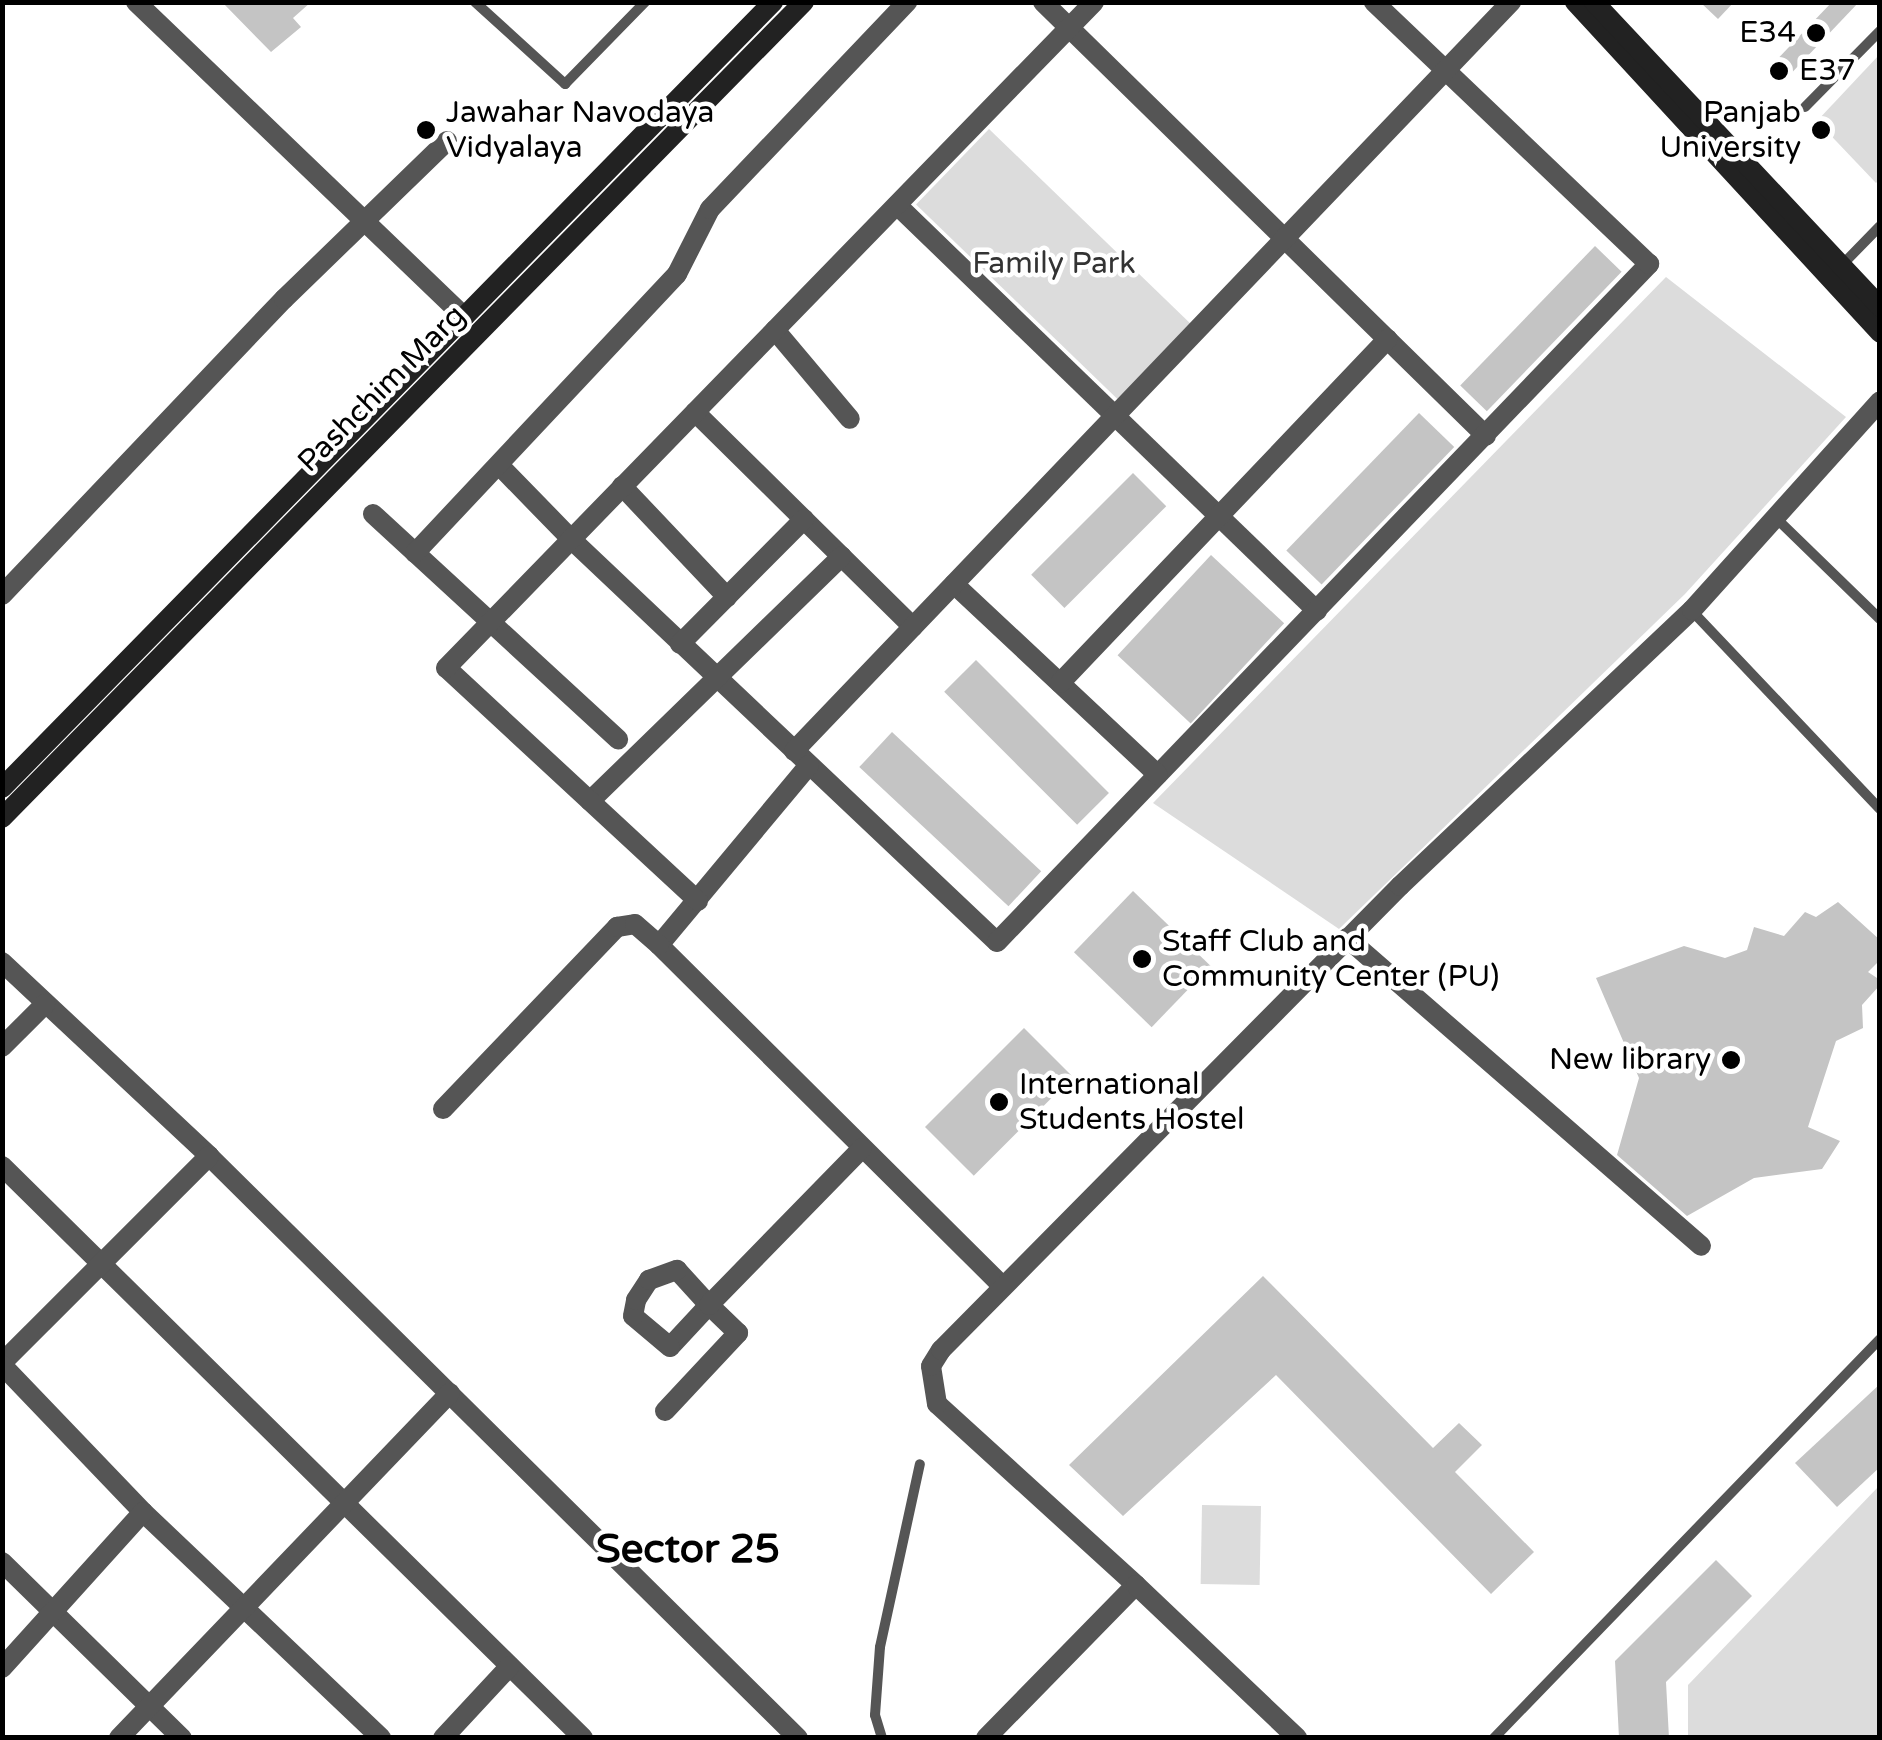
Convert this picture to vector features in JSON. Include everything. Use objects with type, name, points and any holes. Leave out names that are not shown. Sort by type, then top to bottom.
[{"type":"main road","points":[[2,788],[773,2]]},
{"type":"main road","name":"Pashchim Marg","points":[[2,818],[804,2]]},
{"type":"main road","points":[[1575,2],[1880,333]]},
{"type":"main road","points":[[1594,2],[1880,307]]},
{"type":"street","points":[[136,2],[464,317]]},
{"type":"street","points":[[416,553],[677,274],[710,209],[906,2]]},
{"type":"street","points":[[1043,2],[1486,436]]},
{"type":"street","points":[[698,900],[446,668],[1094,2]]},
{"type":"street","points":[[500,466],[680,644],[997,942],[1649,264],[1374,2]]},
{"type":"street","points":[[659,945],[698,900],[802,758],[914,627],[1511,2]]},
{"type":"street","points":[[2,595],[284,298],[447,141]]},
{"type":"street","points":[[896,204],[1317,611]]},
{"type":"street","points":[[774,330],[850,419]]},
{"type":"street","points":[[1060,683],[1388,340]]},
{"type":"street","points":[[1297,1738],[937,1404],[931,1366],[1002,1286],[1347,938],[1692,610],[1880,400]]},
{"type":"street","points":[[695,412],[914,627]]},
{"type":"street","points":[[622,486],[727,597]]},
{"type":"street","points":[[373,514],[618,739]]},
{"type":"street","points":[[680,644],[804,519]]},
{"type":"street","points":[[590,800],[842,556]]},
{"type":"street","points":[[954,584],[1158,775]]},
{"type":"street","points":[[443,1109],[617,927],[635,924],[1002,1286]]},
{"type":"street","points":[[1347,938],[1701,1246]]},
{"type":"street","points":[[2,962],[209,1156],[798,1738]]},
{"type":"street","points":[[2,1047],[44,1004]]},
{"type":"street","points":[[666,1410],[738,1333],[710,1305],[862,1148]]},
{"type":"street","points":[[209,1156],[2,1364],[142,1512],[381,1738]]},
{"type":"street","points":[[2,1166],[583,1738]]},
{"type":"street","points":[[119,1738],[247,1609],[450,1393]]},
{"type":"street","points":[[2,1668],[142,1512]]},
{"type":"street","points":[[2,1562],[182,1738]]},
{"type":"street","points":[[986,1738],[1136,1585]]},
{"type":"street","points":[[442,1738],[510,1666]]},
{"type":"lane","points":[[475,2],[566,84],[644,2]]},
{"type":"lane","points":[[1805,107],[1880,31]]},
{"type":"lane","points":[[1839,267],[1880,226]]},
{"type":"lane","points":[[1775,517],[1880,619]]},
{"type":"lane","points":[[1692,610],[1880,809]]},
{"type":"lane","points":[[1494,1738],[1880,1339]]},
{"type":"lane","points":[[882,1738],[875,1716],[880,1647],[920,1464]]},
{"type":"green space","points":[[1879,55],[1880,179],[1876,183],[1817,121]]},
{"type":"green space","name":"Family Park","points":[[989,129],[1191,324],[1118,400],[916,205]]},
{"type":"green space","points":[[1666,277],[1846,417],[1685,594],[1339,929],[1153,803]]},
{"type":"green space","points":[[1879,1486],[1879,1737],[1688,1737],[1688,1685]]},
{"type":"green space","points":[[1202,1505],[1261,1506],[1260,1585],[1201,1584]]},
{"type":"building","points":[[222,2],[311,2],[293,18],[301,27],[271,52]]},
{"type":"building","points":[[1700,2],[1734,2],[1718,19]]},
{"type":"building","points":[[1832,2],[1859,2],[1782,83],[1767,70]]},
{"type":"building","points":[[1595,246],[1622,272],[1487,411],[1460,386]]},
{"type":"building","points":[[1419,413],[1454,447],[1322,584],[1286,550]]},
{"type":"building","points":[[1133,473],[1166,506],[1064,608],[1031,575]]},
{"type":"building","points":[[1211,555],[1284,623],[1191,723],[1118,655]]},
{"type":"building","points":[[976,660],[1109,793],[1077,825],[944,692]]},
{"type":"building","points":[[892,732],[1041,871],[1008,906],[859,767]]},
{"type":"building","name":"Staff Club and Community Center (PU)","points":[[1133,891],[1211,966],[1152,1027],[1074,952]]},
{"type":"building","name":"New library","points":[[1838,902],[1880,940],[1880,960],[1868,972],[1880,980],[1880,985],[1862,1005],[1863,1028],[1836,1041],[1808,1127],[1840,1141],[1822,1169],[1754,1178],[1687,1216],[1617,1155],[1639,1078],[1596,978],[1684,946],[1725,958],[1747,950],[1754,927],[1784,936],[1805,912],[1816,917]]},
{"type":"building","name":"International Students Hostel","points":[[1024,1028],[1073,1077],[974,1176],[925,1127]]},
{"type":"building","points":[[1263,1276],[1433,1448],[1459,1423],[1482,1445],[1455,1472],[1534,1552],[1491,1594],[1276,1375],[1123,1516],[1069,1465]]},
{"type":"building","points":[[1880,1384],[1880,1467],[1837,1507],[1795,1463]]},
{"type":"building","points":[[1716,1560],[1752,1596],[1666,1682],[1669,1738],[1619,1738],[1615,1661]]},
{"type":"place","name":"E34","points":[[1816,33]]},
{"type":"place","name":"E37","points":[[1779,71]]},
{"type":"place","name":"Jawahar Navodaya Vidyalaya","points":[[426,130]]},
{"type":"place","name":"Panjab University","points":[[1821,130]]},
{"type":"place","name":"Staff Club and Community Center (PU)","points":[[1142,959]]},
{"type":"place","name":"New library","points":[[1731,1060]]},
{"type":"place","name":"International Students Hostel","points":[[999,1102]]},
{"type":"district","name":"Sector 25","points":[[688,1549]]}]
